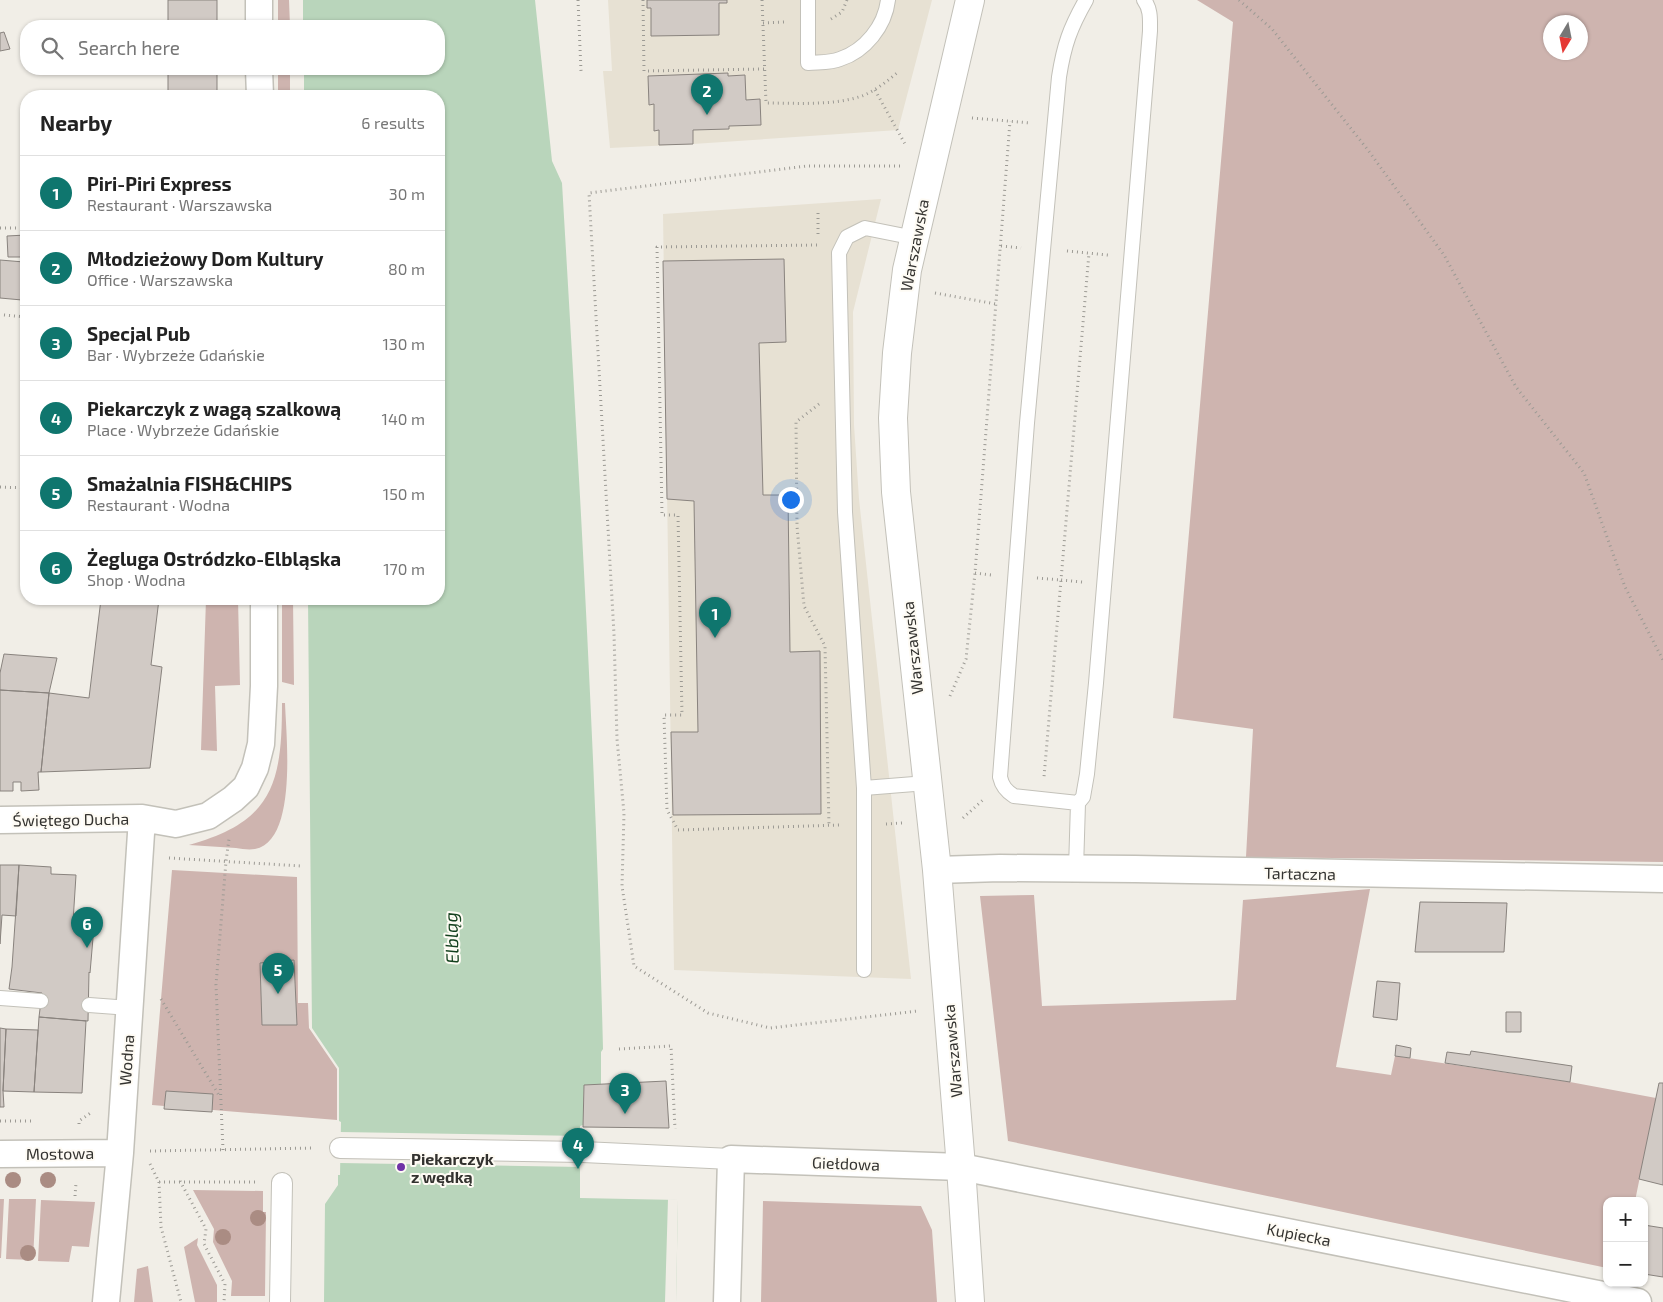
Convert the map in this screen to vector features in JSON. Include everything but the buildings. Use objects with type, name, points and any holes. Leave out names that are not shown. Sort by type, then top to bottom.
[{"type":"street","points":[[259,0],[259,20]]},
{"type":"street","name":"Warszawska","points":[[970,0],[907,270],[897,353],[894,418],[896,492],[937,870],[970,1302]]},
{"type":"street","points":[[259,75],[260,90]]},
{"type":"street","name":"Świętego Ducha","points":[[0,820],[142,818],[176,824],[208,816],[233,799],[246,787],[256,768],[261,744],[264,686],[264,605]]},
{"type":"street","name":"Wodna","points":[[106,1302],[131,1152],[130,1008],[142,818]]},
{"type":"street","name":"Tartaczna","points":[[937,870],[1000,868],[1663,879]]},
{"type":"street","points":[[340,1148],[582,1152],[731,1158],[727,1302]]},
{"type":"street","name":"Mostowa","points":[[0,1154],[131,1152]]},
{"type":"street","name":"Giełdowa","points":[[731,1158],[961,1167]]},
{"type":"street","name":"Kupiecka","points":[[961,1167],[1638,1302]]},
{"type":"street","points":[[280,1302],[282,1183]]},
{"type":"lane","points":[[808,0],[808,63],[840,60],[864,45],[880,26],[888,0]]},
{"type":"lane","points":[[1078,803],[1014,796],[1007,792],[1000,777],[1026,433],[1059,77],[1064,47],[1086,0]]},
{"type":"lane","points":[[1076,869],[1078,803],[1083,797],[1087,774],[1096,683],[1150,31],[1150,15],[1144,0]]},
{"type":"lane","points":[[864,970],[864,788],[845,512],[839,253],[848,237],[865,228],[915,238]]},
{"type":"lane","points":[[864,788],[927,784]]},
{"type":"lane","points":[[0,998],[41,1001]]},
{"type":"lane","points":[[89,1005],[130,1008]]},
{"type":"path","points":[[578,0],[581,71]]},
{"type":"path","points":[[643,0],[644,71],[764,69]]},
{"type":"path","points":[[762,0],[766,103],[816,103],[861,96],[875,90],[897,73]]},
{"type":"path","points":[[1239,0],[1272,28],[1374,158],[1444,255],[1516,387],[1584,473],[1625,588],[1663,660]]},
{"type":"path","points":[[875,90],[908,149]]},
{"type":"path","points":[[969,118],[1034,123]]},
{"type":"path","points":[[948,700],[966,659],[1010,121]]},
{"type":"path","points":[[930,167],[807,166],[588,192],[614,634],[617,739],[624,813],[622,886],[634,966],[708,1013],[770,1028],[948,1008]]},
{"type":"path","points":[[0,228],[20,228]]},
{"type":"path","points":[[818,245],[657,247],[662,515],[678,515],[682,696],[682,715],[664,715],[667,810],[678,830],[905,823]]},
{"type":"path","points":[[1084,582],[1061,580],[1089,253],[1108,255]]},
{"type":"path","points":[[931,292],[996,304]]},
{"type":"path","points":[[4,315],[20,316]]},
{"type":"path","points":[[821,401],[796,422],[797,526],[804,606],[825,646],[829,826]]},
{"type":"path","points":[[0,487],[20,488]]},
{"type":"path","points":[[223,1150],[216,985],[230,832]]},
{"type":"path","points":[[169,858],[301,866]]},
{"type":"path","points":[[156,991],[220,1097]]},
{"type":"path","points":[[619,1049],[671,1046],[675,1135]]},
{"type":"path","points":[[131,1152],[340,1148]]},
{"type":"path","points":[[146,1158],[159,1182],[160,1227],[181,1302]]},
{"type":"path","points":[[159,1182],[249,1182]]},
{"type":"path","points":[[180,1182],[206,1229],[204,1244],[225,1284],[224,1302]]},
{"type":"shaded area","points":[[278,0],[289,0],[290,20],[278,20]]},
{"type":"shaded area","points":[[608,0],[932,0],[898,130],[610,148],[603,71],[612,71]]},
{"type":"shaded area","points":[[1197,0],[1663,0],[1663,862],[1246,857],[1253,729],[1173,718],[1233,22]]},
{"type":"shaded area","points":[[278,75],[290,75],[290,90],[278,90]]},
{"type":"shaded area","points":[[881,199],[853,312],[854,425],[859,499],[911,979],[674,970],[663,214]]},
{"type":"shaded area","points":[[206,605],[238,605],[240,685],[215,686],[217,751],[201,750]]},
{"type":"shaded area","points":[[282,605],[293,605],[294,685],[282,682]]},
{"type":"shaded area","points":[[282,703],[285,703],[287,738],[284,808],[278,827],[269,842],[255,849],[189,845],[217,836],[239,824],[255,811],[267,795],[275,777],[279,756]]},
{"type":"shaded area","points":[[172,870],[297,877],[298,1003],[308,1003],[309,1028],[337,1069],[337,1120],[152,1105]]},
{"type":"shaded area","points":[[1370,889],[1336,1067],[1391,1075],[1395,1056],[1570,1082],[1656,1098],[1636,1197],[1603,1197],[1603,1267],[1008,1141],[980,896],[1034,895],[1042,1006],[1236,1000],[1243,900]]},
{"type":"shaded area","points":[[193,1190],[263,1191],[263,1212],[266,1212],[265,1296],[231,1296],[232,1281],[213,1242],[214,1229]]},
{"type":"shaded area","points":[[0,1199],[4,1199],[1,1258],[0,1258]]},
{"type":"shaded area","points":[[9,1199],[36,1199],[33,1260],[6,1259]]},
{"type":"shaded area","points":[[41,1200],[95,1202],[89,1247],[72,1246],[69,1262],[38,1261]]},
{"type":"shaded area","points":[[763,1201],[921,1206],[932,1230],[937,1302],[761,1302]]},
{"type":"shaded area","points":[[198,1238],[197,1245],[217,1285],[217,1302],[195,1302],[184,1247]]},
{"type":"shaded area","points":[[148,1266],[153,1302],[134,1302],[137,1269]]},
{"type":"water","name":"Elbląg","points":[[303,0],[535,0],[552,161],[562,183],[581,507],[596,832],[603,1049],[601,1052],[601,1085],[584,1086],[583,1125],[580,1126],[580,1198],[678,1200],[676,1302],[324,1302],[325,1204],[338,1185],[338,1175],[340,1175],[341,1122],[339,1121],[339,1068],[312,1028],[308,605],[445,605],[445,90],[304,90],[304,75],[445,75],[445,20],[303,20]]},
{"type":"pier","points":[[340,1132],[583,1136],[582,1167],[340,1163]]},
{"type":"pier","points":[[668,1199],[678,1200],[676,1302],[665,1302]]},
{"type":"place","name":"Młodzieżowy Dom Kultury","points":[[707,115]]},
{"type":"place","name":"Piri-Piri Express","points":[[715,638]]},
{"type":"place","name":"Żegluga Ostródzko-Elbląska","points":[[87,948]]},
{"type":"place","name":"Smażalnia FISH&CHIPS","points":[[278,994]]},
{"type":"place","name":"Specjal Pub","points":[[625,1114]]},
{"type":"place","name":"Piekarczyk z wędką","points":[[401,1167]]},
{"type":"place","name":"Piekarczyk z wagą szalkową","points":[[578,1169]]}]
